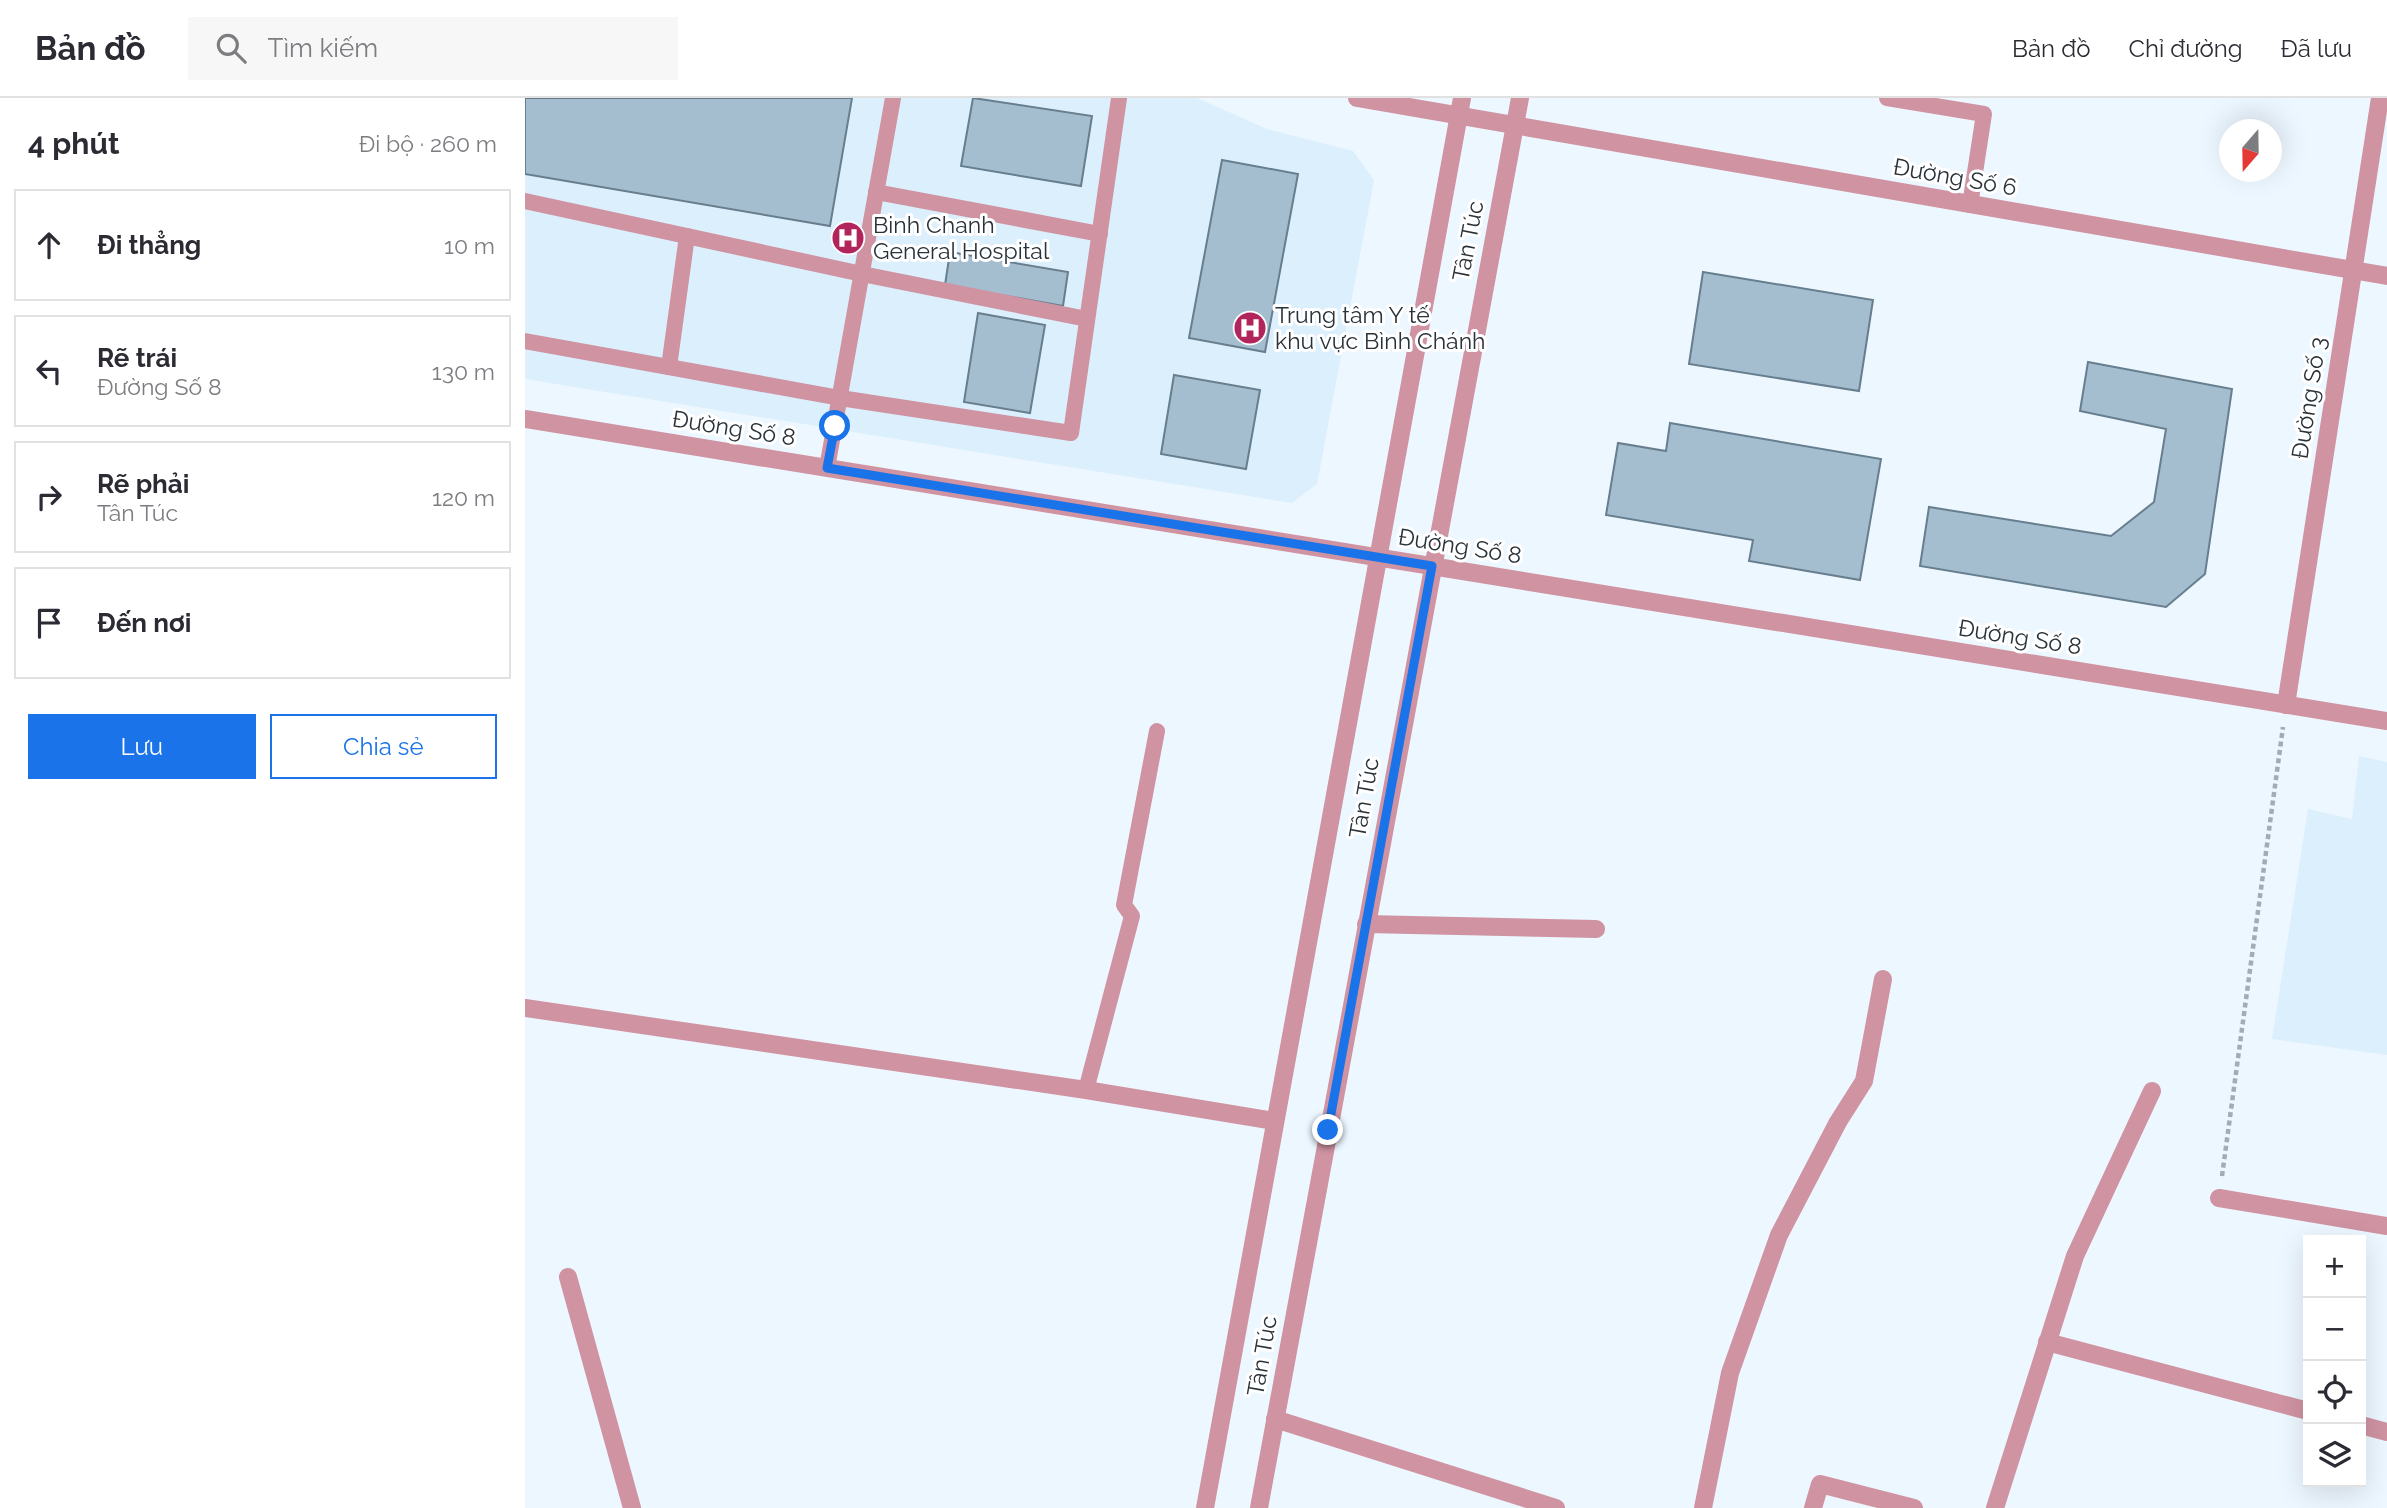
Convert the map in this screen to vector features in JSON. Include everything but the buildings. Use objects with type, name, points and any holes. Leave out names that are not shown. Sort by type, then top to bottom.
[{"type":"street","points":[[1357,98],[1515,128]]},
{"type":"street","name":"Tân Túc","points":[[1205,1508],[1462,98]]},
{"type":"street","name":"Tân Túc","points":[[1259,1508],[1520,98]]},
{"type":"street","name":"Đường Số 3","points":[[2287,705],[2380,98]]},
{"type":"street","name":"Đường Số 6","points":[[1515,128],[2387,276]]},
{"type":"street","name":"Đường Số 8","points":[[525,419],[2387,721]]},
{"type":"street","points":[[1366,924],[1596,929]]},
{"type":"street","points":[[1703,1508],[1730,1373],[1779,1235],[1838,1122],[1864,1081],[1884,979]]},
{"type":"street","points":[[525,1008],[1086,1090],[1275,1121]]},
{"type":"street","points":[[1995,1508],[2075,1256],[2152,1091]]},
{"type":"street","points":[[2218,1198],[2387,1226]]},
{"type":"street","points":[[568,1277],[632,1508]]},
{"type":"street","points":[[2047,1342],[2303,1410]]},
{"type":"street","points":[[1275,1419],[1556,1508]]},
{"type":"street","points":[[2366,1426],[2387,1432]]},
{"type":"street","points":[[1813,1508],[1820,1484],[1914,1508]]},
{"type":"lane","points":[[827,468],[893,98]]},
{"type":"lane","points":[[525,341],[839,398],[1072,433],[1119,98]]},
{"type":"lane","points":[[1888,98],[1984,114],[1970,205]]},
{"type":"lane","points":[[876,192],[1100,233]]},
{"type":"lane","points":[[525,201],[862,274],[1087,319]]},
{"type":"lane","points":[[669,367],[687,236]]},
{"type":"lane","points":[[1086,1090],[1132,916],[1124,905],[1157,731]]},
{"type":"path","points":[[2218,1198],[2287,705]]},
{"type":"shaded area","name":"Binh Chanh General Hospital","points":[[525,98],[1197,98],[1267,129],[1353,151],[1374,180],[1317,484],[1292,503],[525,379]]},
{"type":"shaded area","points":[[2359,756],[2387,762],[2387,1055],[2272,1039],[2308,809],[2352,819]]},
{"type":"place","name":"Binh Chanh General Hospital","points":[[848,238]]},
{"type":"place","name":"Trung tâm Y tế khu vực Bình Chánh","points":[[1250,328]]},
{"type":"route","points":[[835,426],[827,468],[1432,566],[1328,1130]]}]
